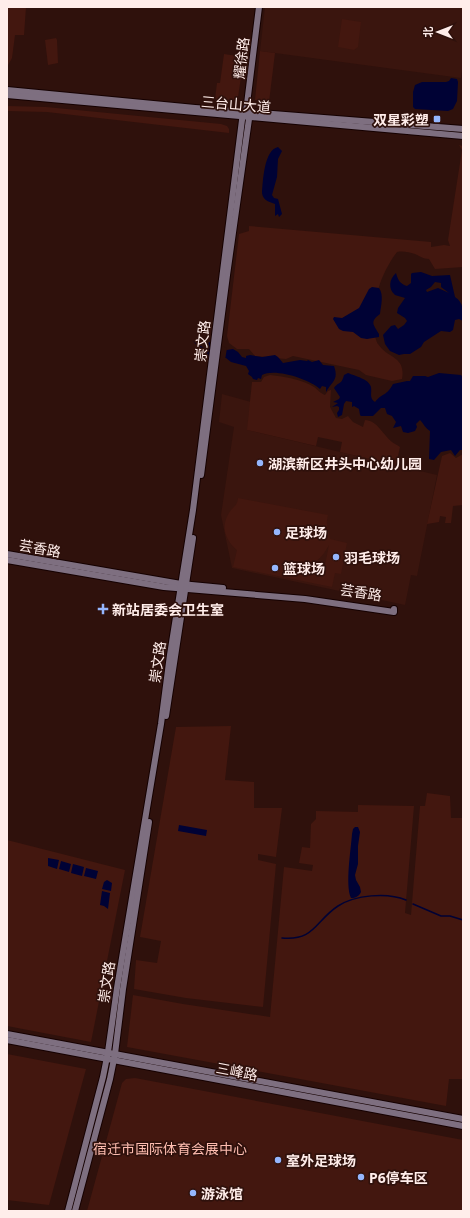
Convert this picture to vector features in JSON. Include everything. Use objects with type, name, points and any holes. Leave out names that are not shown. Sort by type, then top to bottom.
[{"type":"street","name":"耀徐路","points":[[246,114],[259,7]]},
{"type":"street","name":"三台山大道","points":[[7,90],[463,136]]},
{"type":"street","name":"三台山大道","points":[[7,95],[463,129]]},
{"type":"street","name":"崇文路","points":[[75,1211],[110,1079],[114,1057],[183,586],[246,114]]},
{"type":"street","name":"芸香路","points":[[7,554],[183,586],[305,598],[394,612],[394,609],[324,598],[183,586],[164,587],[7,560]]},
{"type":"street","name":"崇文路","points":[[68,1211],[108,1055],[117,988],[183,586]]},
{"type":"street","name":"三峰路","points":[[7,1034],[114,1057],[463,1126]]},
{"type":"street","name":"三峰路","points":[[7,1040],[108,1055]]},
{"type":"street","name":"三峰路","points":[[114,1057],[463,1119]]},
{"type":"shaded area","points":[[265,7],[463,7],[463,62],[461,78],[260,51]]},
{"type":"shaded area","points":[[451,78],[457,79],[458,82],[457,101],[453,109],[448,111],[415,109],[413,107],[413,92],[415,85],[422,82],[446,82]]},
{"type":"shaded area","points":[[278,147],[282,151],[278,159],[277,177],[272,195],[274,198],[278,199],[282,214],[279,217],[278,214],[275,216],[275,204],[265,199],[262,193],[267,160],[273,149]]},
{"type":"shaded area","points":[[421,272],[432,276],[450,275],[455,297],[460,302],[462,308],[463,321],[459,319],[455,320],[453,330],[450,332],[441,331],[424,342],[421,347],[410,354],[399,355],[390,351],[385,344],[383,335],[391,326],[395,325],[398,329],[407,321],[397,313],[398,308],[405,298],[395,295],[391,290],[390,284],[396,273],[400,281],[407,286],[411,283],[412,273]],"holes":[[[435,282],[441,283],[441,287],[449,293],[438,288],[427,292],[426,290]]]},
{"type":"shaded area","points":[[372,287],[379,288],[381,291],[382,300],[380,314],[374,319],[374,326],[379,334],[379,337],[367,339],[361,338],[353,332],[339,329],[333,319],[334,317],[342,318],[359,308],[369,289]]},
{"type":"shaded area","points":[[193,341],[204,348],[206,348],[209,342],[227,350],[233,349],[242,357],[246,358],[246,356],[250,355],[262,357],[275,355],[283,363],[300,360],[308,360],[312,362],[319,360],[323,365],[334,366],[336,374],[326,392],[326,387],[322,386],[320,389],[300,378],[283,374],[268,373],[262,375],[261,379],[258,378],[257,380],[253,379],[248,374],[249,371],[246,366],[231,362],[226,358],[208,357]]},
{"type":"shaded area","points":[[348,373],[361,378],[370,384],[371,397],[375,402],[389,391],[393,384],[410,381],[413,376],[428,377],[439,373],[461,375],[463,378],[463,450],[460,450],[455,456],[451,450],[441,452],[434,460],[429,459],[430,431],[420,420],[416,424],[417,427],[415,431],[408,433],[403,432],[401,426],[393,428],[396,422],[392,416],[387,414],[385,408],[381,408],[373,416],[361,416],[359,409],[354,406],[352,407],[352,402],[346,401],[342,415],[338,417],[337,413],[339,407],[332,407],[338,403],[333,402],[340,397],[334,388],[341,382],[344,375]]},
{"type":"shaded area","points":[[222,394],[251,402],[248,430],[437,475],[417,576],[411,575],[405,605],[232,568],[221,515],[234,427],[219,422]]},
{"type":"shaded area","points":[[179,825],[207,830],[206,836],[178,831]]},
{"type":"shaded area","points":[[355,827],[358,827],[360,832],[358,864],[355,875],[361,892],[354,898],[351,898],[348,885],[349,867],[352,834]]},
{"type":"shaded area","points":[[48,858],[59,860],[57,869],[48,866]]},
{"type":"shaded area","points":[[61,861],[71,864],[69,872],[59,869]]},
{"type":"shaded area","points":[[73,864],[84,867],[82,876],[71,873]]},
{"type":"shaded area","points":[[86,868],[98,871],[96,879],[84,876]]},
{"type":"shaded area","points":[[107,880],[112,883],[111,891],[102,889],[104,882]]},
{"type":"shaded area","points":[[102,891],[110,893],[108,909],[100,905]]},
{"type":"green space","points":[[7,7],[26,7],[24,35],[15,35],[12,58],[7,67]]},
{"type":"green space","points":[[342,19],[361,22],[358,47],[354,50],[338,47]]},
{"type":"green space","points":[[56,38],[58,63],[48,65],[45,40]]},
{"type":"green space","points":[[260,51],[275,53],[269,102],[255,100]]},
{"type":"green space","points":[[224,54],[244,57],[238,97],[233,100],[215,99],[217,83],[220,83]]},
{"type":"green space","points":[[7,106],[46,107],[221,124],[227,126],[229,133],[47,112],[7,111]]},
{"type":"green space","points":[[459,145],[463,146],[463,267],[435,269],[429,259],[415,254],[397,252],[386,269],[378,289],[377,303],[372,321],[375,337],[377,343],[382,349],[399,362],[403,372],[402,379],[392,381],[366,375],[359,370],[293,356],[286,359],[255,356],[249,349],[237,349],[229,343],[227,336],[239,234],[249,231],[249,226],[431,242],[431,247],[444,245],[450,246],[448,240],[462,150]]},
{"type":"green space","points":[[270,375],[304,382],[325,395],[331,390],[330,407],[336,418],[342,419],[348,416],[353,422],[363,427],[365,420],[373,422],[392,442],[400,447],[396,465],[340,452],[342,442],[318,437],[316,446],[247,430],[252,382],[261,382],[264,377]]},
{"type":"green space","points":[[450,453],[456,458],[463,454],[463,505],[453,506],[451,523],[445,523],[446,517],[440,516],[439,522],[427,524],[442,456]]},
{"type":"green space","points":[[238,498],[328,515],[327,525],[330,539],[347,543],[341,574],[335,573],[332,587],[233,567],[237,550],[227,538],[225,523],[226,518],[236,505]],"holes":[[[329,545],[324,570],[299,565],[314,562],[320,558]]]},
{"type":"green space","points":[[231,726],[225,780],[254,782],[254,808],[282,808],[276,857],[258,854],[258,860],[276,864],[263,1007],[186,998],[134,989],[136,960],[157,963],[161,941],[140,937],[176,727]]},
{"type":"green space","points":[[427,793],[450,796],[451,818],[463,818],[463,1079],[449,1079],[446,1106],[127,1047],[133,995],[270,1017],[284,867],[312,871],[313,865],[299,863],[302,847],[310,848],[311,824],[316,819],[316,811],[358,812],[358,805],[414,806],[405,913],[411,915],[420,806],[425,806]]},
{"type":"green space","points":[[7,840],[125,870],[91,1042],[7,1026]]},
{"type":"green space","points":[[7,1054],[86,1069],[49,1205],[7,1200]]},
{"type":"green space","name":"宿迁市国际体育会展中心","points":[[135,1078],[463,1140],[463,1211],[87,1211],[122,1083],[126,1079]]},
{"type":"pier","points":[[212,342],[227,348],[225,360],[210,359]]},
{"type":"waterway","points":[[282,938],[293,938],[308,933],[314,929],[330,912],[345,902],[353,899],[381,895],[406,900]]},
{"type":"waterway","points":[[413,904],[441,916],[450,916],[463,920]]},
{"type":"place","name":"双星彩塑","points":[[437,119]]},
{"type":"place","name":"湖滨新区井头中心幼儿园","points":[[260,463]]},
{"type":"place","name":"足球场","points":[[277,532]]},
{"type":"place","name":"羽毛球场","points":[[336,557]]},
{"type":"place","name":"篮球场","points":[[275,568]]},
{"type":"place","name":"新站居委会卫生室","points":[[103,609]]},
{"type":"place","name":"室外足球场","points":[[278,1160]]},
{"type":"place","name":"P6停车区","points":[[361,1177]]},
{"type":"place","name":"游泳馆","points":[[193,1193]]}]
